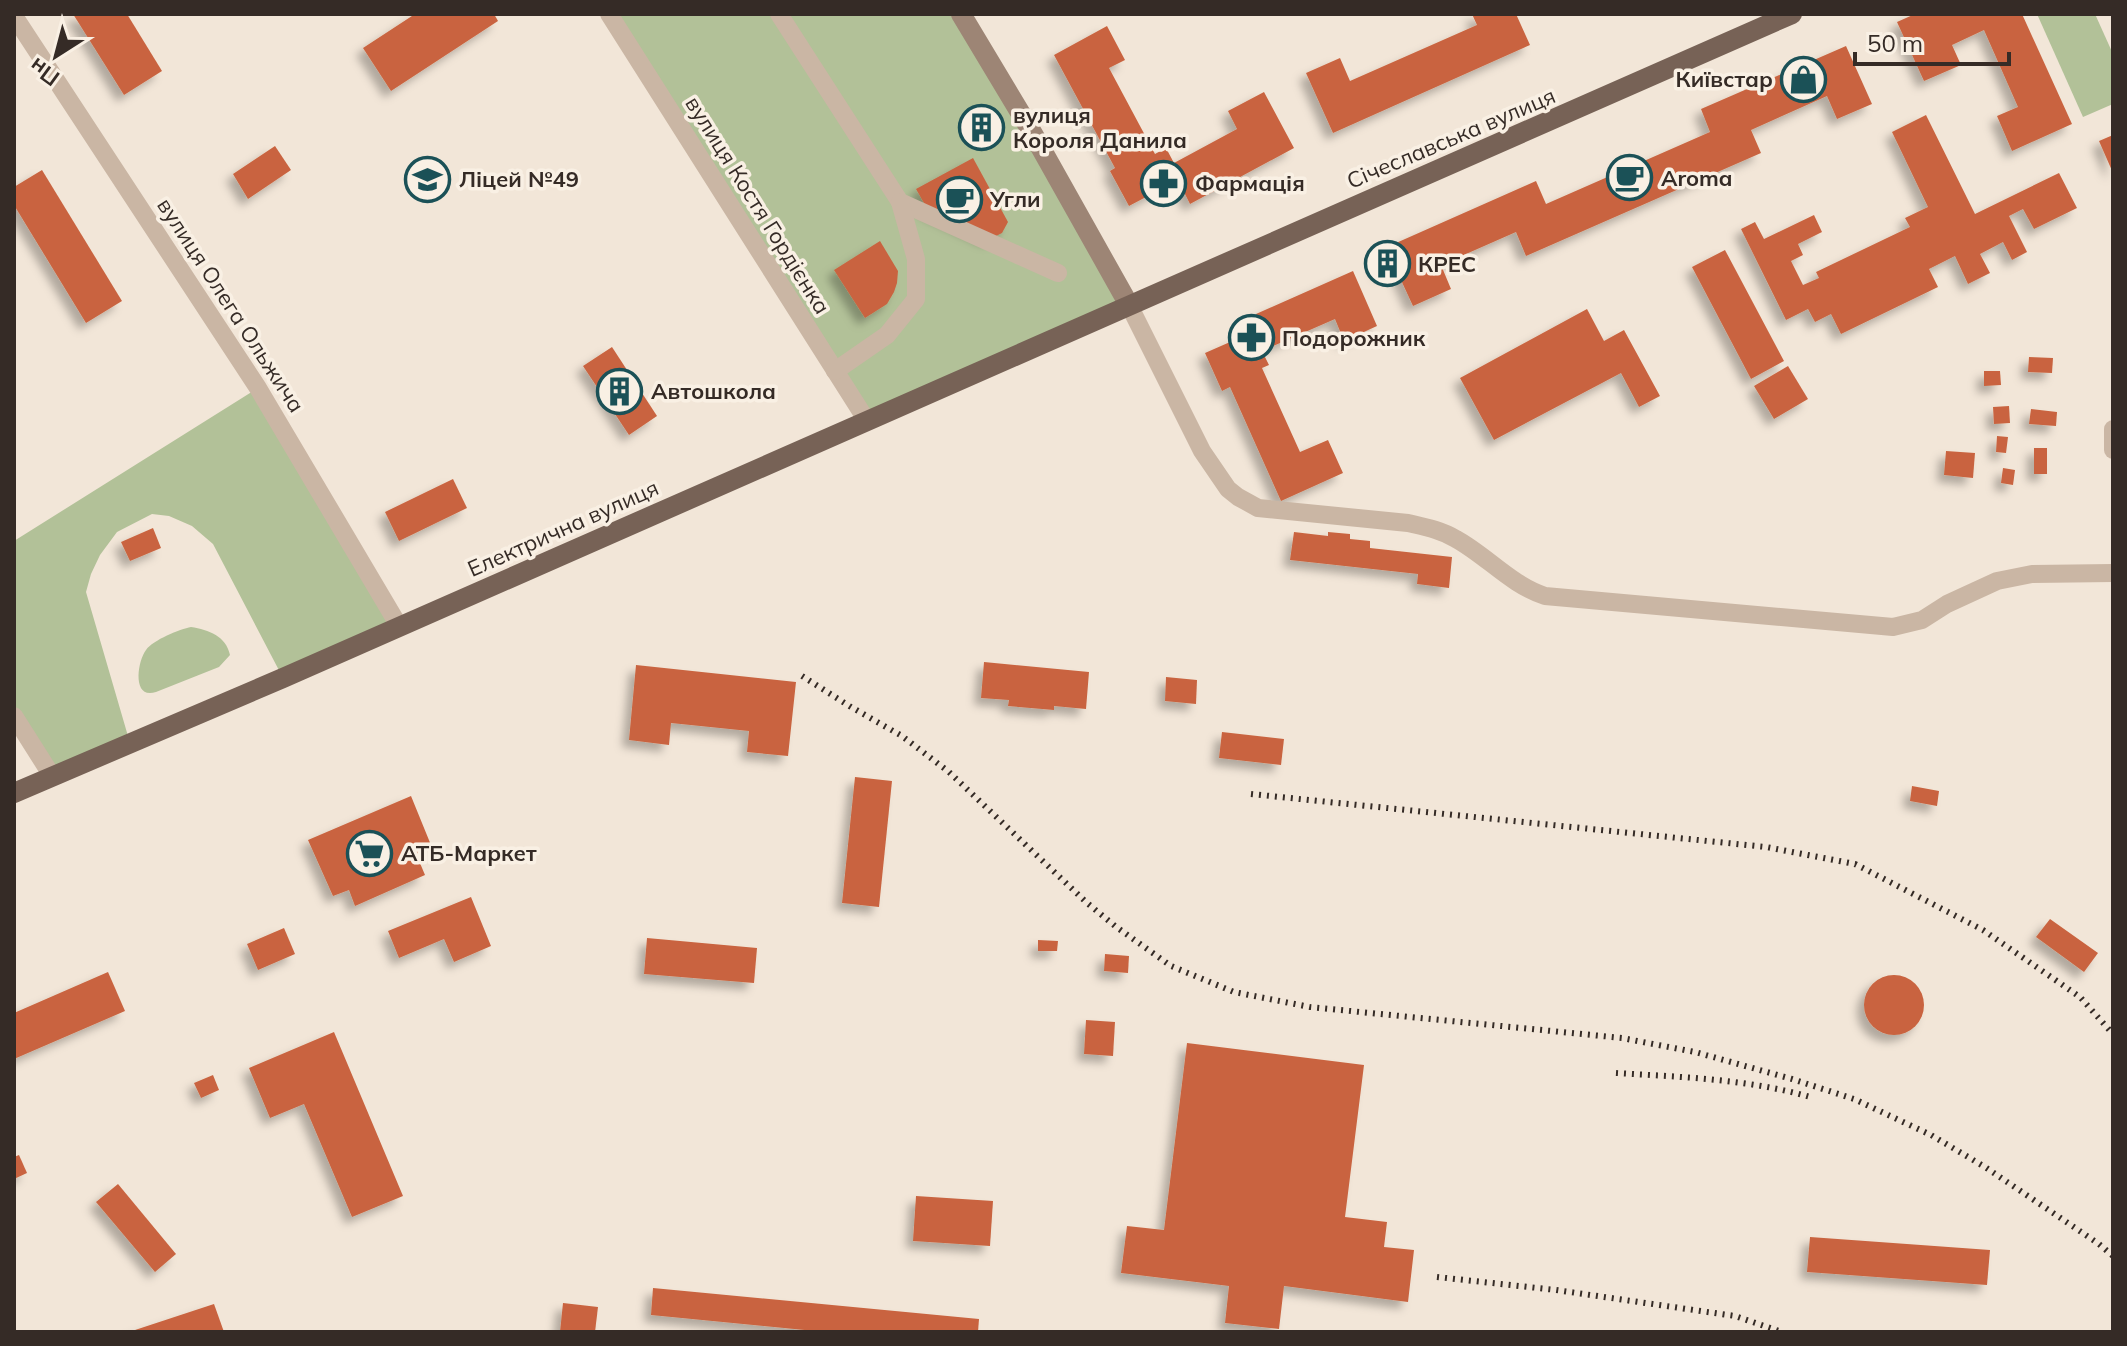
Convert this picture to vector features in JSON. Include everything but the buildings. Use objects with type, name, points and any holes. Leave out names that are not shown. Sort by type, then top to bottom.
[{"type":"main road","points":[[961,14],[1129,305]]},
{"type":"main road","name":"Січеславська вулиця","points":[[1129,305],[1792,14]]},
{"type":"main road","name":"Електрична вулиця","points":[[14,793],[1129,305]]},
{"type":"street","name":"вулиця Костя Гордієнка","points":[[609,14],[867,421]]},
{"type":"street","points":[[779,14],[900,202],[916,259],[916,299],[887,335],[835,371]]},
{"type":"street","name":"вулиця Олега Ольжича","points":[[14,16],[258,388],[399,626]]},
{"type":"street","points":[[900,202],[1058,273]]},
{"type":"street","points":[[1129,305],[1202,451],[1221,481],[1238,497],[1258,508],[1432,528],[1457,539],[1519,584],[1545,596],[1893,627],[1922,620],[1947,604],[1997,581],[2032,574],[2113,573]]},
{"type":"street","points":[[2113,429],[2113,450]]},
{"type":"street","points":[[14,716],[52,776]]},
{"type":"green space","points":[[618,14],[961,14],[1129,305],[867,421]]},
{"type":"green space","points":[[2037,14],[2095,14],[2113,54],[2113,104],[2083,117]]},
{"type":"green space","points":[[258,388],[399,626],[283,678],[213,544],[192,526],[169,516],[152,514],[117,532],[100,555],[86,592],[130,743],[52,776],[14,716],[14,541]]},
{"type":"green space","points":[[191,627],[216,635],[225,643],[230,655],[219,667],[156,692],[143,690],[139,678],[140,663],[149,646]]},
{"type":"railway","points":[[802,676],[902,736],[949,772],[1086,902],[1171,966],[1234,992],[1310,1007],[1622,1038],[1695,1052],[1792,1079],[1854,1099],[1931,1135],[1985,1167],[2113,1256]]},
{"type":"railway","points":[[1251,794],[1766,847],[1855,864],[1983,930],[2080,997],[2113,1034]]},
{"type":"railway","points":[[1616,1073],[1739,1083],[1810,1097]]},
{"type":"railway","points":[[1437,1277],[1556,1290],[1735,1316],[1782,1332]]},
{"type":"place","name":"Київстар","points":[[1804,79]]},
{"type":"place","name":"вулиця Короля Данила","points":[[982,128]]},
{"type":"place","name":"Aroma","points":[[1630,178]]},
{"type":"place","name":"Ліцей №49","points":[[428,179]]},
{"type":"place","name":"Фармація","points":[[1164,183]]},
{"type":"place","name":"Угли","points":[[959,199]]},
{"type":"place","name":"КРЕС","points":[[1387,264]]},
{"type":"place","name":"Подорожник","points":[[1251,338]]},
{"type":"place","name":"Автошкола","points":[[620,391]]},
{"type":"place","name":"АТБ-Маркет","points":[[370,853]]}]
